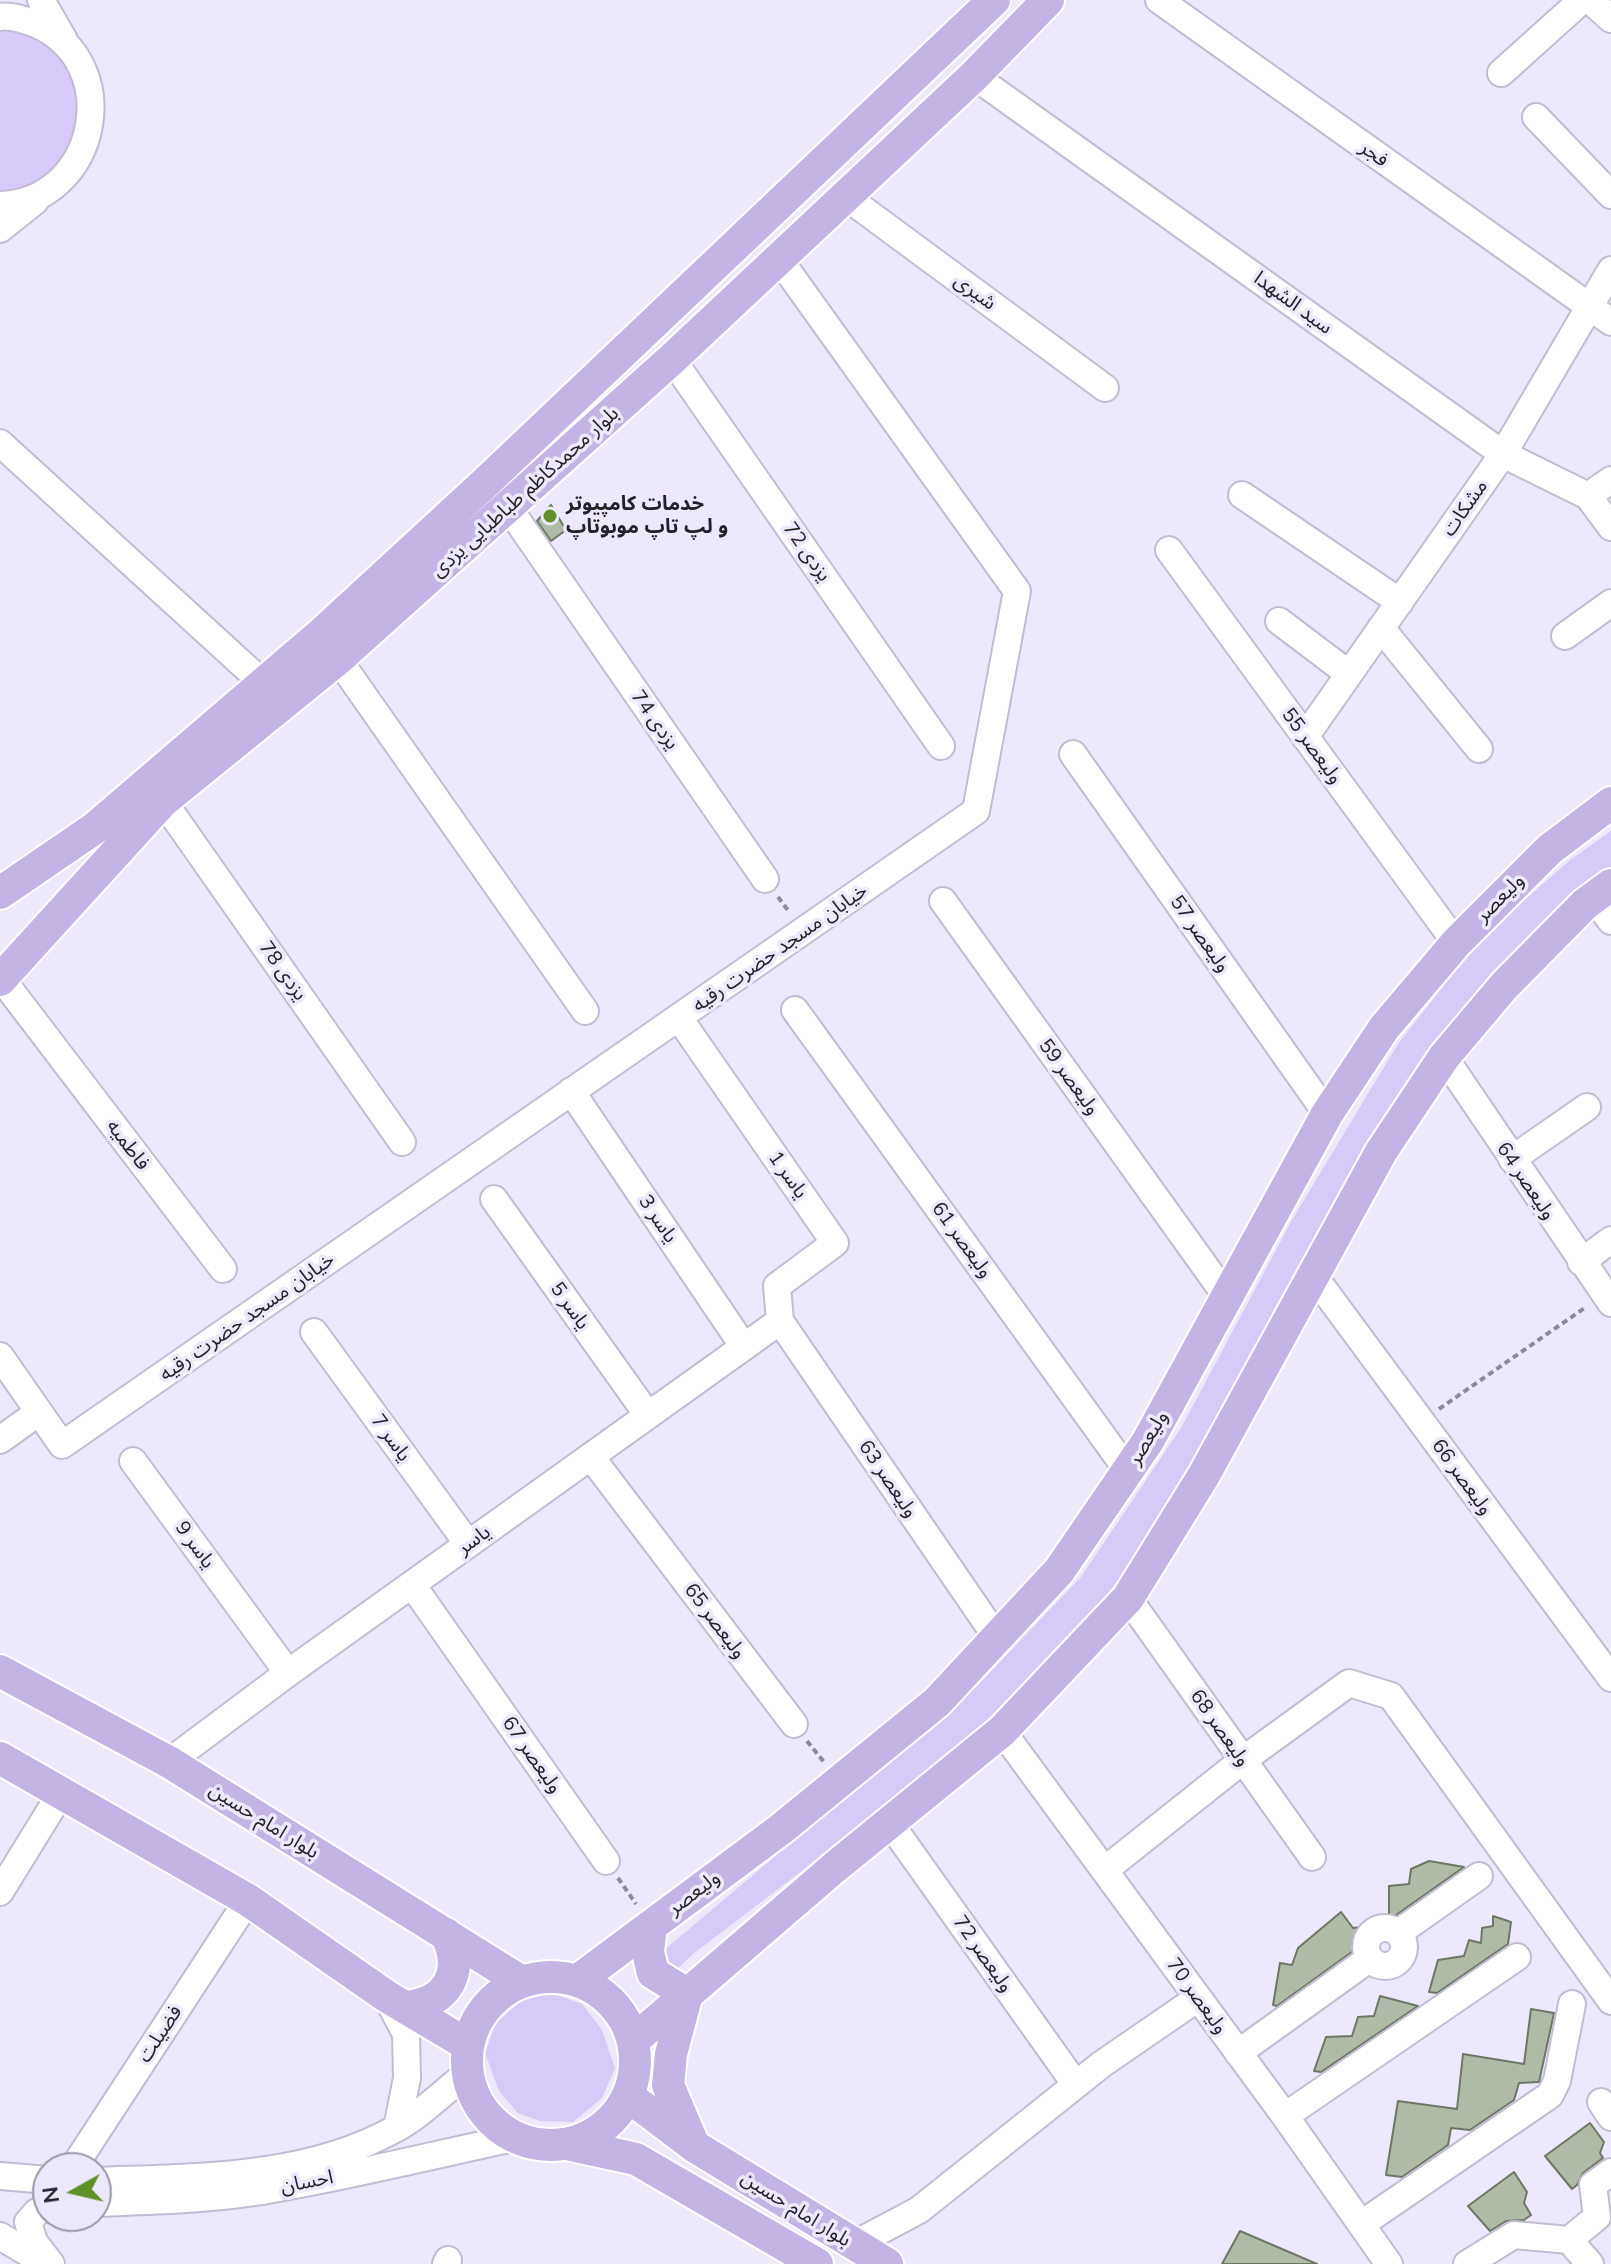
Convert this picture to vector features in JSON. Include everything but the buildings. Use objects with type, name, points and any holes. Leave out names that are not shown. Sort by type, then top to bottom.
[{"type":"main road","name":"بلوار محمدکاظم طباطبایی یزدی","points":[[0,893],[95,828],[264,684],[484,484],[994,0]]},
{"type":"main road","name":"بلوار محمدکاظم طباطبایی یزدی","points":[[0,979],[163,801],[338,659],[672,359],[974,76],[1048,0]]},
{"type":"main road","name":"ولیعصر","points":[[577,1981],[841,1783],[937,1702],[1059,1571],[1148,1441],[1327,1114],[1384,1028],[1456,943],[1550,849],[1611,803]]},
{"type":"main road","points":[[633,2041],[889,1822],[1002,1731],[1128,1598],[1204,1475],[1381,1152],[1444,1057],[1504,986],[1605,901]]},
{"type":"main road","name":"بلوار امام حسین","points":[[0,1671],[169,1762],[522,1982]]},
{"type":"main road","points":[[0,1758],[248,1900],[396,2001],[468,2059]]},
{"type":"main road","points":[[651,1926],[648,1952],[653,1973],[687,1994]]},
{"type":"main road","points":[[396,2001],[424,2005],[439,1997],[449,1983],[454,1967],[453,1950],[446,1934]]},
{"type":"main road","points":[[549,1977],[577,1981],[602,1994],[621,2015],[633,2041],[635,2069],[628,2096],[613,2118],[592,2135],[567,2144],[540,2145],[514,2138],[492,2122],[476,2100],[468,2059],[478,2018],[497,1997],[522,1982],[549,1977]]},
{"type":"main road","points":[[658,2172],[654,2151],[659,2138],[684,2138],[668,2085],[671,2054],[687,1994]]},
{"type":"main road","name":"بلوار امام حسین","points":[[628,2096],[684,2138],[887,2264]]},
{"type":"main road","name":"بلوار امام حسین","points":[[567,2144],[636,2159],[817,2264]]},
{"type":"street","points":[[0,229],[71,170],[84,148],[91,123],[91,97],[83,72],[41,0]]},
{"type":"street","name":"فجر","points":[[1159,0],[1600,315]]},
{"type":"street","points":[[1501,73],[1582,0]]},
{"type":"street","points":[[1590,0],[1611,19]]},
{"type":"street","points":[[0,17],[24,20],[41,27],[70,50]]},
{"type":"street","name":"سید الشهدا","points":[[974,76],[1503,454],[1588,496],[1611,527]]},
{"type":"street","points":[[1536,117],[1611,195]]},
{"type":"street","points":[[0,205],[29,200],[52,188]]},
{"type":"street","name":"شیری","points":[[845,196],[1105,388]]},
{"type":"street","name":"خیابان مسجد حضرت رقیه","points":[[39,1412],[62,1445],[976,811],[1017,591],[779,259]]},
{"type":"street","name":"مشکات","points":[[1305,737],[1600,315],[1611,270]]},
{"type":"street","name":"یزدی 72","points":[[672,359],[941,746]]},
{"type":"street","points":[[0,443],[264,684]]},
{"type":"street","points":[[1588,496],[1611,480]]},
{"type":"street","points":[[1242,495],[1400,602]]},
{"type":"street","name":"یزدی 74","points":[[508,507],[765,879]]},
{"type":"street","name":"ولیعصر 55","points":[[1169,550],[1456,943]]},
{"type":"street","points":[[1565,636],[1611,603]]},
{"type":"street","points":[[1279,621],[1349,674]]},
{"type":"street","points":[[1381,628],[1479,749]]},
{"type":"street","points":[[338,659],[585,1011]]},
{"type":"street","name":"ولیعصر 57","points":[[1073,754],[1327,1114]]},
{"type":"street","name":"یزدی 78","points":[[163,801],[402,1142]]},
{"type":"street","name":"ولیعصر 59","points":[[943,901],[1227,1297]]},
{"type":"street","name":"فاطمیه","points":[[0,979],[223,1269]]},
{"type":"street","name":"ولیعصر 61","points":[[795,1010],[1128,1471]]},
{"type":"street","name":"یاسر 1","points":[[679,1018],[835,1243],[777,1286],[780,1321]]},
{"type":"street","name":"ولیعصر 64","points":[[1444,1057],[1608,1298]]},
{"type":"street","name":"یاسر 3","points":[[571,1091],[744,1347]]},
{"type":"street","points":[[1512,1159],[1587,1107]]},
{"type":"street","name":"یاسر 5","points":[[494,1199],[647,1414]]},
{"type":"street","points":[[1581,1262],[1611,1240]]},
{"type":"street","name":"ولیعصر 66","points":[[1313,1275],[1611,1678]]},
{"type":"street","name":"یاسر","points":[[169,1762],[288,1673],[780,1321]]},
{"type":"street","name":"ولیعصر 63","points":[[780,1321],[997,1638]]},
{"type":"street","name":"یاسر 7","points":[[314,1332],[468,1544]]},
{"type":"street","points":[[0,1356],[39,1412],[0,1440]]},
{"type":"street","name":"ولیعصر 65","points":[[591,1457],[794,1724]]},
{"type":"street","name":"یاسر 9","points":[[133,1461],[288,1673]]},
{"type":"street","name":"ولیعصر 67","points":[[413,1586],[606,1861]]},
{"type":"street","name":"ولیعصر 68","points":[[1128,1598],[1312,1857]]},
{"type":"street","points":[[1106,1869],[1243,1760],[1349,1683],[1391,1696],[1611,2001]]},
{"type":"street","name":"ولیعصر 70","points":[[1002,1731],[1106,1869],[1363,2223],[1389,2264]]},
{"type":"street","points":[[0,1892],[61,1793]]},
{"type":"street","name":"ولیعصر 72","points":[[889,1822],[1076,2085]]},
{"type":"street","points":[[1238,2053],[1369,1959],[1366,1943],[1376,1931],[1383,1928],[1398,1933],[1479,1876]]},
{"type":"street","name":"فضیلت","points":[[83,2152],[248,1900]]},
{"type":"street","points":[[1285,2116],[1517,1957]]},
{"type":"street","points":[[853,2245],[919,2210],[1102,2064],[1198,1998]]},
{"type":"street","points":[[396,2001],[406,2034],[407,2078],[397,2128]]},
{"type":"street","points":[[1363,2223],[1550,2095],[1557,2081],[1572,2004]]},
{"type":"street","name":"احسان","points":[[112,2180],[250,2172],[350,2151],[397,2128],[468,2059]]},
{"type":"street","name":"احسان","points":[[112,2202],[205,2198],[253,2192],[514,2138]]},
{"type":"street","points":[[1569,2240],[1597,2217],[1593,2185],[1611,2172]]},
{"type":"street","points":[[2,2176],[32,2179]]},
{"type":"street","points":[[0,2234],[12,2231],[32,2218]]},
{"type":"street","points":[[35,2232],[34,2242],[49,2264]]},
{"type":"street","points":[[0,2234],[49,2264]]},
{"type":"street","points":[[1467,2264],[1514,2235],[1569,2240],[1590,2264]]},
{"type":"path","points":[[765,879],[803,932]]},
{"type":"path","points":[[1422,1422],[1608,1298]]},
{"type":"path","points":[[794,1724],[841,1783]]},
{"type":"path","points":[[606,1861],[651,1926]]},
{"type":"shaded area","points":[[0,25],[49,41],[73,72],[82,120],[69,156],[28,190],[0,196]]},
{"type":"shaded area","points":[[1611,831],[1611,870],[1536,931],[1183,1486],[1104,1600],[991,1720],[905,1792],[693,1954],[674,1972],[665,1966],[663,1951],[977,1686],[1081,1577],[1181,1428],[1292,1220],[1398,1044],[1480,939],[1569,861]]},
{"type":"shaded area","points":[[551,1993],[582,2004],[602,2030],[615,2068],[602,2098],[573,2122],[540,2121],[518,2113],[499,2091],[485,2053],[496,2023],[521,2001]]},
{"type":"place","name":"خدمات کامپیوتر و لپ تاپ موبوتاپ","points":[[550,516]]}]
